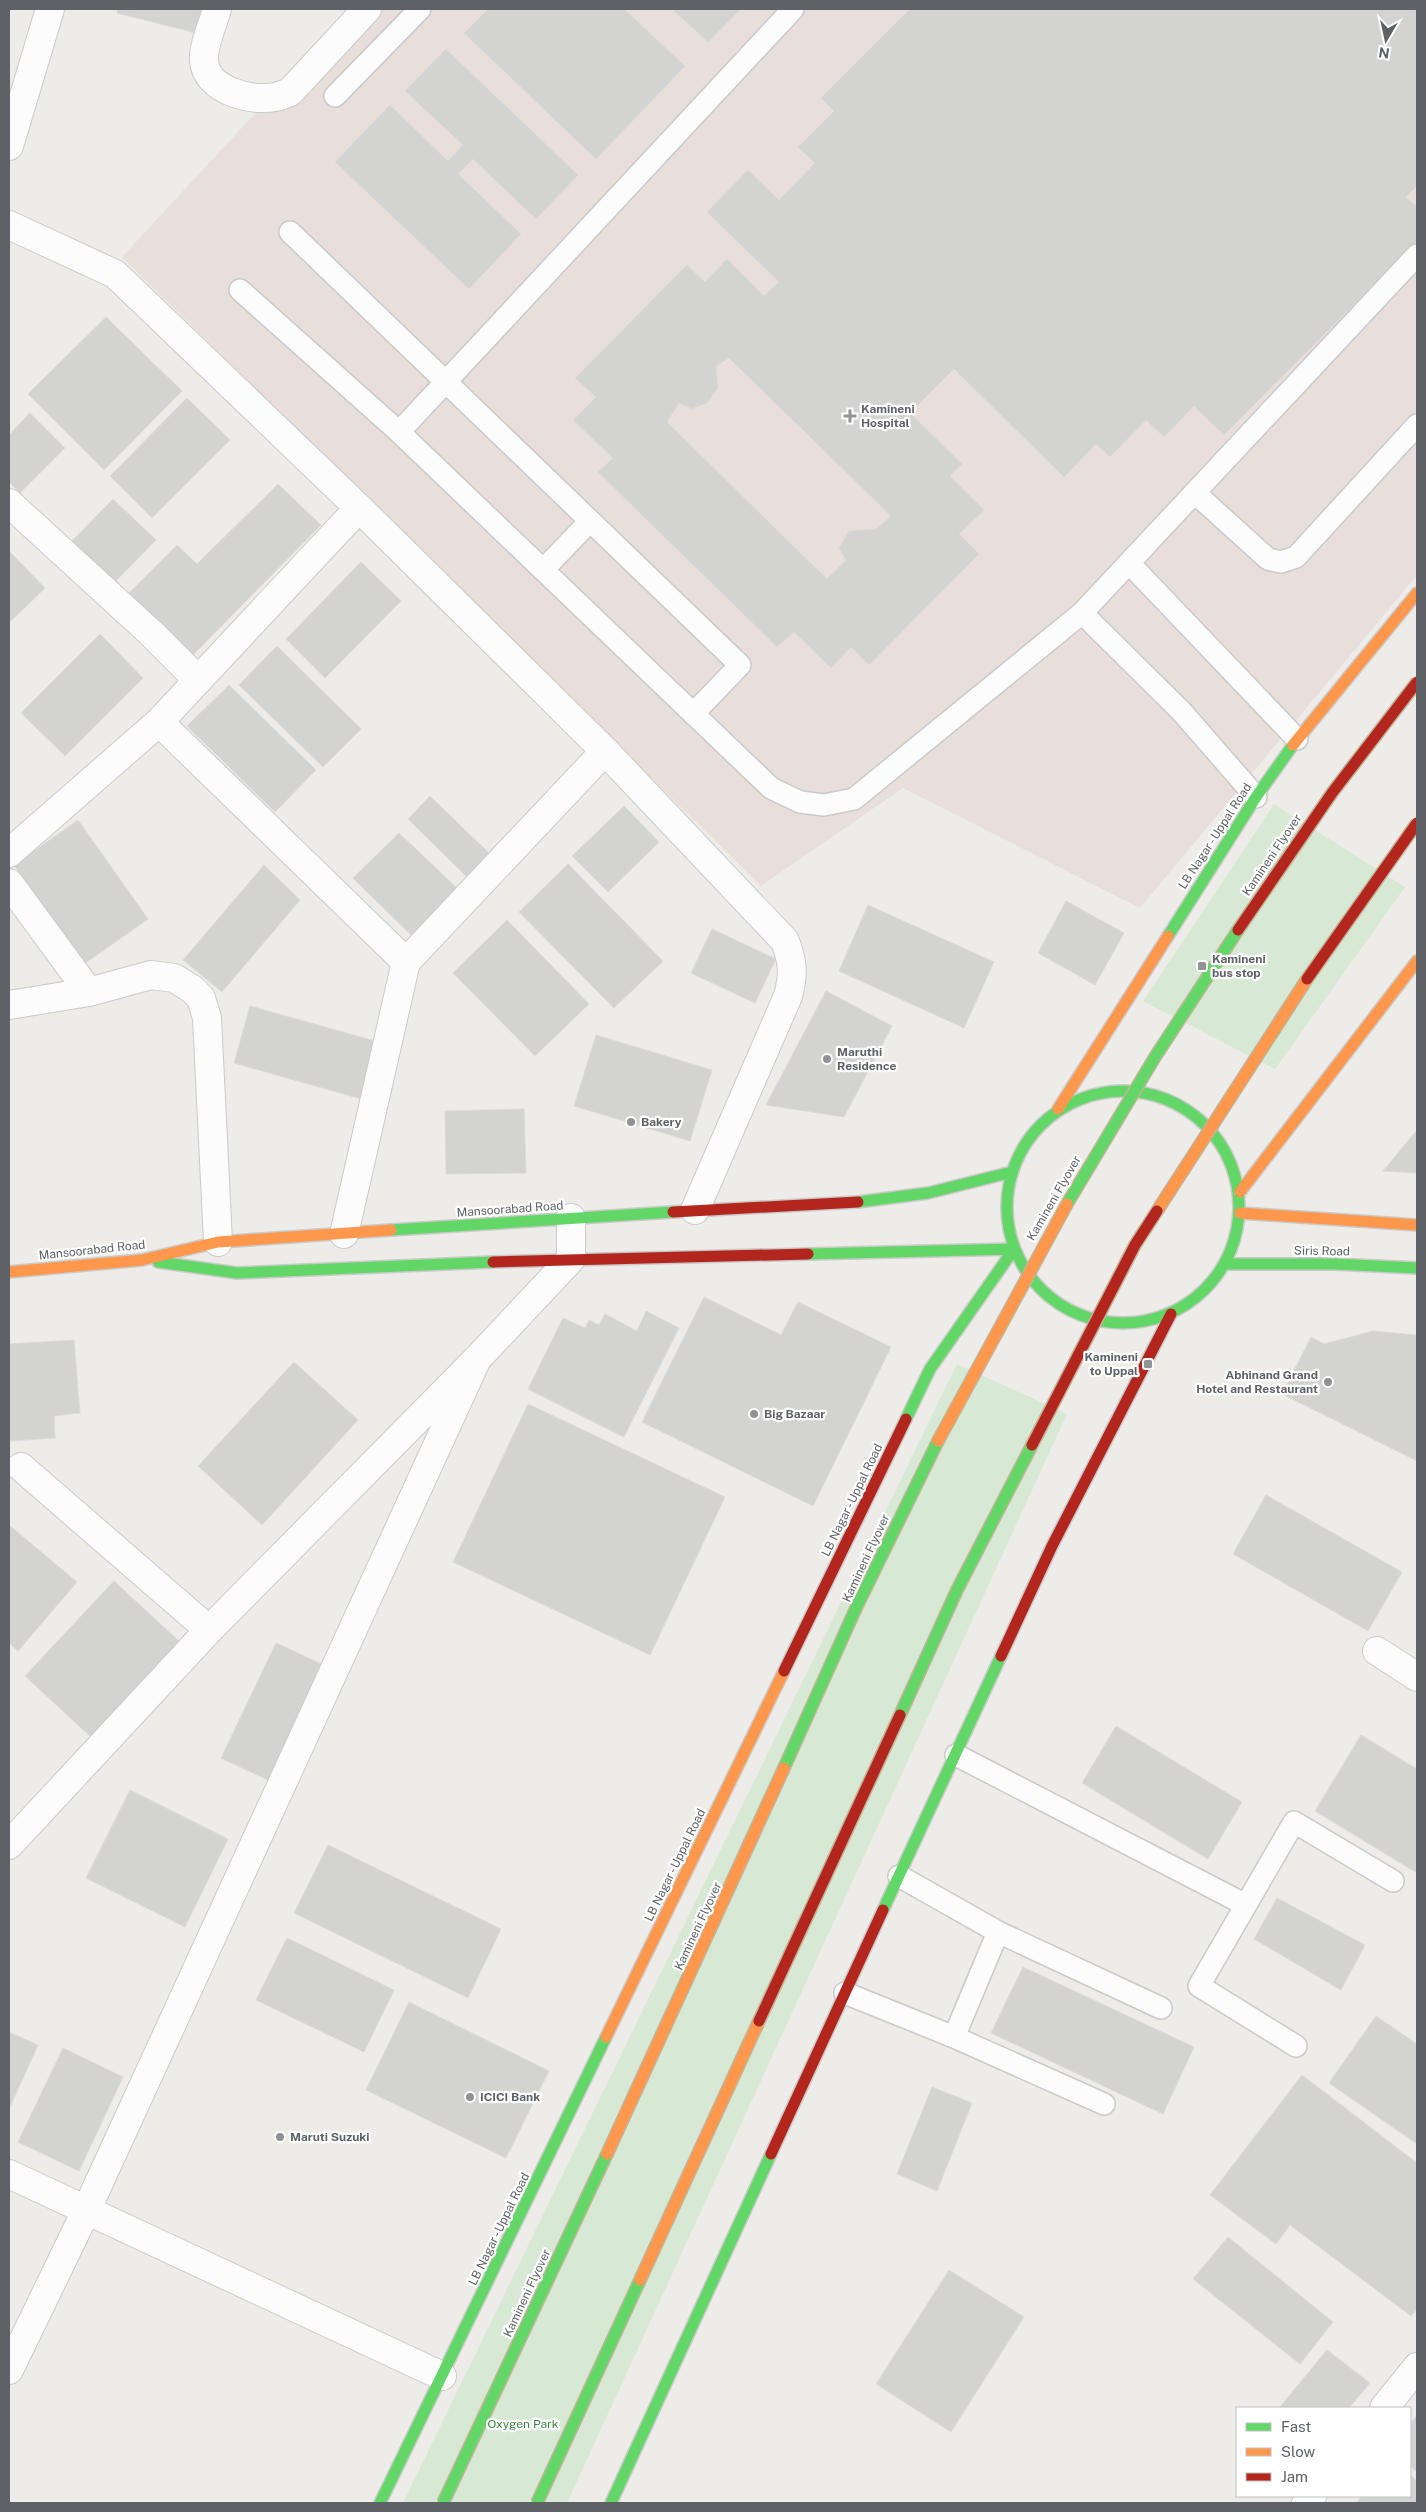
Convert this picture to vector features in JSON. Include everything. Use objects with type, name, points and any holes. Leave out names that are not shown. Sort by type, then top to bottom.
[{"type":"main road","name":"LB Nagar - Uppal Road","points":[[1058,1109],[1256,798],[1298,740],[1417,593]]},
{"type":"main road","name":"Kamineni Flyover","points":[[443,2503],[632,2104],[897,1523],[1004,1313],[1066,1203],[1191,999],[1305,831],[1382,724],[1417,682]]},
{"type":"main road","points":[[538,2503],[957,1590],[1136,1245],[1317,964],[1417,823]]},
{"type":"main road","points":[[1240,1192],[1417,961]]},
{"type":"main road","points":[[1134,1090],[1172,1101],[1205,1124],[1229,1156],[1240,1192],[1239,1228],[1226,1264],[1203,1293],[1171,1314],[1135,1323],[1097,1320],[1062,1306],[1034,1282],[1014,1249],[1006,1211],[1012,1172],[1029,1137],[1058,1109],[1094,1094],[1134,1090]]},
{"type":"main road","name":"Mansoorabad Road","points":[[9,1272],[142,1260],[218,1242],[344,1234],[479,1229],[570,1218],[863,1202],[928,1193],[1012,1172]]},
{"type":"main road","points":[[1240,1213],[1417,1225]]},
{"type":"main road","name":"LB Nagar - Uppal Road","points":[[380,2503],[930,1369],[1014,1249]]},
{"type":"main road","points":[[142,1260],[237,1273],[480,1258],[571,1259],[1014,1249]]},
{"type":"main road","name":"Siris Road","points":[[1226,1264],[1334,1264],[1417,1268]]},
{"type":"main road","points":[[611,2503],[1052,1546],[1171,1314]]},
{"type":"street","points":[[9,146],[50,9]]},
{"type":"street","points":[[217,9],[204,58],[205,68],[220,87],[262,98],[276,97],[290,92],[367,9]]},
{"type":"street","points":[[9,225],[115,274],[359,508],[605,751],[785,940],[791,955],[794,976],[788,996],[694,1210]]},
{"type":"street","points":[[9,503],[198,680]]},
{"type":"street","points":[[9,853],[158,722],[359,508]]},
{"type":"street","points":[[158,722],[406,962]]},
{"type":"street","points":[[344,1234],[406,962],[605,751]]},
{"type":"street","points":[[9,883],[89,992]]},
{"type":"street","points":[[9,1005],[89,992],[151,974],[174,978],[192,989],[201,998],[207,1018],[218,1242]]},
{"type":"street","points":[[9,1845],[209,1630],[477,1359],[571,1259],[570,1218]]},
{"type":"street","points":[[9,2370],[86,2211],[477,1359]]},
{"type":"street","points":[[20,1467],[209,1630]]},
{"type":"street","points":[[1377,1651],[1417,1677]]},
{"type":"street","points":[[9,2174],[442,2376]]},
{"type":"street","points":[[1385,2407],[1417,2367]]},
{"type":"lane","points":[[335,96],[420,9]]},
{"type":"lane","points":[[399,432],[447,383],[793,9]]},
{"type":"lane","points":[[290,232],[740,665],[693,714]]},
{"type":"lane","points":[[240,290],[399,432],[771,788],[800,802],[824,805],[854,799],[1082,613],[1417,255]]},
{"type":"lane","points":[[1195,493],[1268,560],[1281,562],[1296,557],[1417,425]]},
{"type":"lane","points":[[543,570],[590,521]]},
{"type":"lane","points":[[1128,564],[1298,740]]},
{"type":"lane","points":[[1082,613],[1182,712],[1256,798]]},
{"type":"lane","points":[[956,1755],[1246,1905]]},
{"type":"lane","points":[[1296,2046],[1199,1986],[1294,1822],[1393,1881]]},
{"type":"lane","points":[[899,1876],[998,1932],[1161,2008]]},
{"type":"lane","points":[[954,2037],[998,1932]]},
{"type":"lane","points":[[845,1993],[954,2037],[1104,2104]]},
{"type":"shaded area","name":"Kamineni Hospital","points":[[352,9],[1417,9],[1417,575],[1140,908],[903,788],[761,886],[122,257]]},
{"type":"green space","points":[[1274,804],[1405,887],[1275,1069],[1143,1001]]},
{"type":"green space","name":"Oxygen Park","points":[[957,1364],[1067,1414],[567,2503],[403,2503]]},
{"type":"building","points":[[118,9],[206,9],[200,34],[117,13]]},
{"type":"building","points":[[488,9],[624,9],[685,66],[596,159],[464,33]]},
{"type":"building","points":[[672,9],[741,9],[708,42]]},
{"type":"building","points":[[910,9],[1414,9],[1417,11],[1417,186],[1406,197],[1417,207],[1417,241],[1224,435],[1194,406],[1164,437],[1146,420],[1110,457],[1096,444],[1064,477],[954,369],[910,413],[962,464],[950,476],[984,510],[959,534],[979,554],[869,665],[851,647],[831,668],[794,632],[777,647],[598,472],[613,458],[573,420],[596,397],[575,378],[687,265],[705,282],[727,259],[764,296],[779,282],[707,212],[748,170],[779,200],[815,163],[798,147],[834,111],[821,98]],"holes":[[[729,358],[891,516],[876,529],[849,531],[839,548],[846,560],[827,579],[667,422],[679,403],[692,409],[707,403],[718,388],[716,366]]]},
{"type":"building","points":[[446,49],[578,175],[536,219],[473,159],[458,174],[521,234],[469,289],[335,162],[390,105],[448,161],[463,145],[405,91]]},
{"type":"building","points":[[106,317],[182,391],[104,470],[28,394]]},
{"type":"building","points":[[187,398],[230,440],[152,518],[110,476]]},
{"type":"building","points":[[30,413],[65,448],[20,493],[9,482],[9,435]]},
{"type":"building","points":[[278,484],[321,525],[189,659],[126,596],[177,545],[197,564]]},
{"type":"building","points":[[113,499],[156,540],[111,586],[69,544]]},
{"type":"building","points":[[9,551],[45,588],[9,623]]},
{"type":"building","points":[[361,562],[401,601],[325,678],[286,639]]},
{"type":"building","points":[[100,634],[143,678],[65,756],[21,713]]},
{"type":"building","points":[[277,646],[361,729],[323,767],[239,685]]},
{"type":"building","points":[[229,685],[316,770],[275,812],[187,726]]},
{"type":"building","points":[[430,796],[492,856],[469,879],[408,819]]},
{"type":"building","points":[[624,806],[659,842],[608,892],[572,856]]},
{"type":"building","points":[[78,820],[148,919],[84,964],[14,865]]},
{"type":"building","points":[[399,833],[458,889],[412,936],[353,878]]},
{"type":"building","points":[[568,864],[663,961],[614,1008],[519,912]]},
{"type":"building","points":[[264,865],[300,900],[222,992],[183,960]]},
{"type":"building","points":[[1066,901],[1124,933],[1095,985],[1038,953]]},
{"type":"building","points":[[868,905],[994,962],[964,1028],[839,971]]},
{"type":"building","points":[[507,920],[589,1004],[535,1056],[453,973]]},
{"type":"building","points":[[712,929],[776,959],[755,1003],[691,973]]},
{"type":"building","points":[[826,991],[892,1026],[844,1117],[766,1105]]},
{"type":"building","points":[[250,1006],[386,1044],[372,1102],[234,1063]]},
{"type":"building","points":[[596,1035],[712,1070],[690,1141],[574,1106]]},
{"type":"building","points":[[524,1109],[526,1173],[446,1174],[445,1111]]},
{"type":"building","points":[[1417,1130],[1417,1173],[1383,1171]]},
{"type":"building","points":[[704,1297],[781,1335],[798,1302],[891,1347],[813,1506],[642,1422]]},
{"type":"building","points":[[646,1311],[679,1328],[624,1437],[528,1389],[563,1318],[585,1328],[589,1320],[599,1325],[605,1314],[637,1331]]},
{"type":"building","points":[[1373,1331],[1417,1335],[1417,1461],[1282,1394],[1311,1337],[1324,1344]]},
{"type":"building","points":[[74,1340],[80,1413],[54,1416],[55,1438],[9,1441],[9,1344]]},
{"type":"building","points":[[294,1362],[358,1420],[262,1525],[198,1466]]},
{"type":"building","points":[[528,1404],[725,1497],[650,1655],[453,1562]]},
{"type":"building","points":[[1266,1495],[1402,1572],[1368,1631],[1233,1554]]},
{"type":"building","points":[[9,1525],[77,1582],[18,1651],[9,1643]]},
{"type":"building","points":[[114,1581],[181,1643],[92,1738],[25,1676]]},
{"type":"building","points":[[276,1643],[326,1666],[272,1782],[221,1758]]},
{"type":"building","points":[[1116,1726],[1242,1802],[1208,1859],[1082,1783]]},
{"type":"building","points":[[1361,1735],[1417,1769],[1417,1873],[1315,1811]]},
{"type":"building","points":[[130,1790],[228,1839],[185,1927],[86,1878]]},
{"type":"building","points":[[328,1845],[501,1929],[468,1998],[294,1913]]},
{"type":"building","points":[[1277,1898],[1365,1945],[1341,1990],[1254,1939]]},
{"type":"building","points":[[287,1938],[394,1990],[364,2052],[256,2000]]},
{"type":"building","points":[[1023,1967],[1194,2047],[1163,2114],[991,2033]]},
{"type":"building","points":[[409,2002],[549,2071],[506,2158],[366,2090]]},
{"type":"building","points":[[1376,2016],[1417,2044],[1417,2144],[1329,2083]]},
{"type":"building","points":[[9,2032],[38,2045],[9,2109]]},
{"type":"building","points":[[63,2048],[123,2077],[79,2171],[18,2142]]},
{"type":"building","points":[[1302,2075],[1417,2163],[1417,2309],[1411,2316],[1290,2225],[1276,2244],[1210,2195]]},
{"type":"building","points":[[932,2087],[972,2103],[937,2191],[897,2174]]},
{"type":"building","points":[[1228,2237],[1333,2322],[1300,2364],[1193,2279]]},
{"type":"building","points":[[949,2270],[1024,2317],[951,2432],[876,2384]]},
{"type":"building","points":[[1327,2350],[1370,2383],[1350,2407],[1280,2407]]},
{"type":"building","points":[[1417,2415],[1417,2472],[1411,2467],[1411,2423]]},
{"type":"building","points":[[1411,2476],[1417,2481],[1417,2503],[1356,2503],[1361,2497],[1411,2497]]},
{"type":"traffic: fast","points":[[1168,936],[1256,797],[1293,745]]},
{"type":"traffic: fast","points":[[1067,1204],[1155,1057],[1238,930]]},
{"type":"traffic: fast","points":[[1123,1091],[1146,1093],[1178,1105],[1197,1117],[1213,1133],[1225,1152],[1234,1173],[1239,1207],[1237,1230],[1225,1262],[1213,1281],[1197,1297],[1178,1309],[1157,1318],[1123,1323],[1100,1321],[1068,1309],[1049,1297],[1033,1281],[1021,1262],[1012,1241],[1007,1207],[1009,1184],[1021,1152],[1033,1133],[1049,1117],[1068,1105],[1089,1096],[1123,1091]]},
{"type":"traffic: fast","points":[[858,1202],[928,1193],[1012,1172]]},
{"type":"traffic: fast","points":[[391,1230],[673,1212]]},
{"type":"traffic: fast","points":[[808,1254],[1014,1249]]},
{"type":"traffic: fast","points":[[906,1419],[930,1369],[1014,1249]]},
{"type":"traffic: fast","points":[[158,1262],[237,1273],[493,1262]]},
{"type":"traffic: fast","points":[[1226,1264],[1334,1264],[1417,1268]]},
{"type":"traffic: fast","points":[[784,1768],[856,1608],[938,1441]]},
{"type":"traffic: fast","points":[[900,1715],[957,1590],[1032,1445]]},
{"type":"traffic: fast","points":[[883,1910],[1001,1656]]},
{"type":"traffic: fast","points":[[380,2503],[606,2037]]},
{"type":"traffic: fast","points":[[443,2503],[607,2154]]},
{"type":"traffic: fast","points":[[611,2503],[771,2154]]},
{"type":"traffic: fast","points":[[537,2503],[640,2280]]},
{"type":"traffic: slow","points":[[1293,745],[1417,593]]},
{"type":"traffic: slow","points":[[1058,1109],[1168,936]]},
{"type":"traffic: slow","points":[[1240,1192],[1417,961]]},
{"type":"traffic: slow","points":[[1157,1211],[1307,979]]},
{"type":"traffic: slow","points":[[938,1441],[1067,1204]]},
{"type":"traffic: slow","points":[[1240,1213],[1417,1225]]},
{"type":"traffic: slow","points":[[9,1272],[142,1260],[218,1242],[391,1230]]},
{"type":"traffic: slow","points":[[606,2037],[784,1671]]},
{"type":"traffic: slow","points":[[607,2154],[784,1768]]},
{"type":"traffic: slow","points":[[640,2280],[759,2021]]},
{"type":"traffic: jam","points":[[1238,930],[1332,793],[1417,682]]},
{"type":"traffic: jam","points":[[1307,979],[1417,823]]},
{"type":"traffic: jam","points":[[673,1212],[858,1202]]},
{"type":"traffic: jam","points":[[1032,1445],[1135,1245],[1157,1211]]},
{"type":"traffic: jam","points":[[493,1262],[808,1254]]},
{"type":"traffic: jam","points":[[1001,1656],[1052,1546],[1171,1314]]},
{"type":"traffic: jam","points":[[784,1671],[906,1419]]},
{"type":"traffic: jam","points":[[759,2021],[900,1715]]},
{"type":"traffic: jam","points":[[771,2154],[883,1910]]},
{"type":"place","name":"Kamineni Hospital","points":[[850,416]]},
{"type":"place","name":"Kamineni bus stop","points":[[1202,966]]},
{"type":"place","name":"Maruthi Residence","points":[[827,1059]]},
{"type":"place","name":"Bakery","points":[[631,1122]]},
{"type":"place","name":"Kamineni to Uppal","points":[[1148,1364]]},
{"type":"place","name":"Abhinand Grand Hotel and Restaurant","points":[[1328,1382]]},
{"type":"place","name":"Big Bazaar","points":[[754,1414]]},
{"type":"place","name":"ICICI Bank","points":[[470,2097]]},
{"type":"place","name":"Maruti Suzuki","points":[[280,2137]]}]
